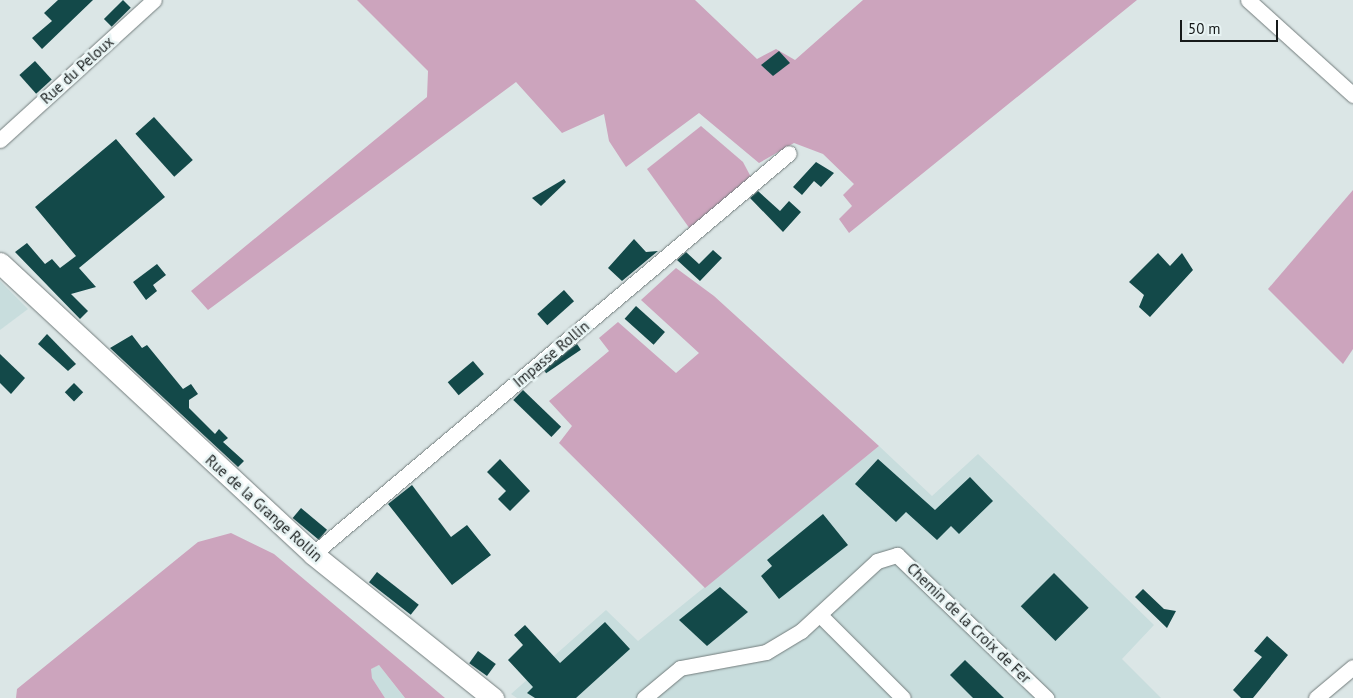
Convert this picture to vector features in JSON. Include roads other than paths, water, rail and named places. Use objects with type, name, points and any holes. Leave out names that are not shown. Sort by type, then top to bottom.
[{"type":"main road","name":"Rue de la Grange Rollin","points":[[0,250],[47,303]]},
{"type":"main road","name":"Rue de la Grange Rollin","points":[[0,263],[47,303],[313,554],[493,698]]},
{"type":"street","name":"Rue du Peloux","points":[[0,140],[154,0]]},
{"type":"street","points":[[1248,0],[1353,95]]},
{"type":"street","name":"Impasse Rollin","points":[[313,554],[789,153]]},
{"type":"street","name":"Chemin de la Croix de Fer","points":[[644,698],[680,668],[766,652],[820,615],[877,561],[897,555],[1046,698]]},
{"type":"street","points":[[820,615],[903,698]]},
{"type":"street","points":[[1316,698],[1353,667]]}]
